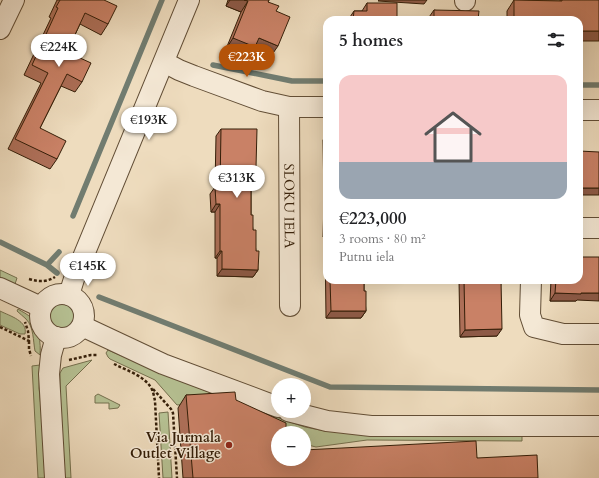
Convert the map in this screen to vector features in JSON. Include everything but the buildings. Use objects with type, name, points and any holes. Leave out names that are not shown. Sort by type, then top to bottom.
[{"type":"street","points":[[0,29],[14,0]]},
{"type":"street","points":[[69,295],[74,279],[190,0]]},
{"type":"street","points":[[164,62],[200,79],[262,101],[289,107],[323,107]]},
{"type":"street","name":"SLOKU IELA","points":[[289,107],[290,306]]},
{"type":"street","points":[[583,110],[599,110]]},
{"type":"street","points":[[583,228],[599,228]]},
{"type":"street","points":[[531,284],[530,315],[534,327],[563,334],[599,334]]},
{"type":"street","points":[[0,288],[41,307]]},
{"type":"street","points":[[56,294],[69,295],[81,304],[84,319],[82,326],[71,336],[56,338],[49,335],[40,322],[39,315],[41,307],[50,297],[56,294]]},
{"type":"street","points":[[82,326],[163,364],[271,404]]},
{"type":"street","points":[[55,478],[49,374],[51,355],[56,338]]},
{"type":"street","points":[[311,417],[327,421],[371,426],[599,426]]},
{"type":"path","points":[[26,278],[37,281],[46,281],[57,276]]},
{"type":"path","points":[[0,328],[29,341],[26,323],[22,318]]},
{"type":"path","points":[[63,362],[91,355],[99,356]]},
{"type":"path","points":[[113,364],[141,378],[150,385],[171,409],[173,413],[177,478]]},
{"type":"path","points":[[150,385],[154,393],[155,401],[159,478]]},
{"type":"green space","points":[[0,270],[17,278],[15,284],[0,277]]},
{"type":"green space","points":[[62,301],[72,305],[76,315],[72,325],[62,329],[52,325],[48,315],[52,305]]},
{"type":"green space","points":[[18,309],[27,314],[36,326],[40,341],[40,355],[35,351],[33,334],[29,322],[17,311]]},
{"type":"green space","points":[[0,311],[21,322],[25,329],[25,334],[20,334],[0,325]]},
{"type":"green space","points":[[108,350],[176,379],[271,415],[271,418],[278,418],[302,426],[271,426],[271,429],[226,402],[177,405],[155,380],[110,359],[106,353]]},
{"type":"green space","points":[[92,360],[66,386],[71,478],[63,478],[60,373],[63,368]]},
{"type":"green space","points":[[40,365],[39,388],[47,478],[38,478],[32,366]]},
{"type":"green space","points":[[98,394],[120,405],[118,408],[109,409],[109,403],[95,403],[95,396]]},
{"type":"green space","points":[[168,412],[172,478],[163,478],[159,413]]},
{"type":"green space","points":[[311,428],[325,431],[522,436],[522,441],[367,440],[316,447],[311,446]]},
{"type":"waterway","points":[[73,216],[162,0]]},
{"type":"waterway","points":[[213,65],[292,81],[323,81]]},
{"type":"waterway","points":[[583,85],[599,85]]},
{"type":"waterway","points":[[0,242],[47,265],[57,273]]},
{"type":"waterway","points":[[47,265],[59,252]]},
{"type":"waterway","points":[[99,297],[330,387],[599,390]]},
{"type":"place","name":"Via Jurmala Outlet Village","points":[[229,445]]}]
